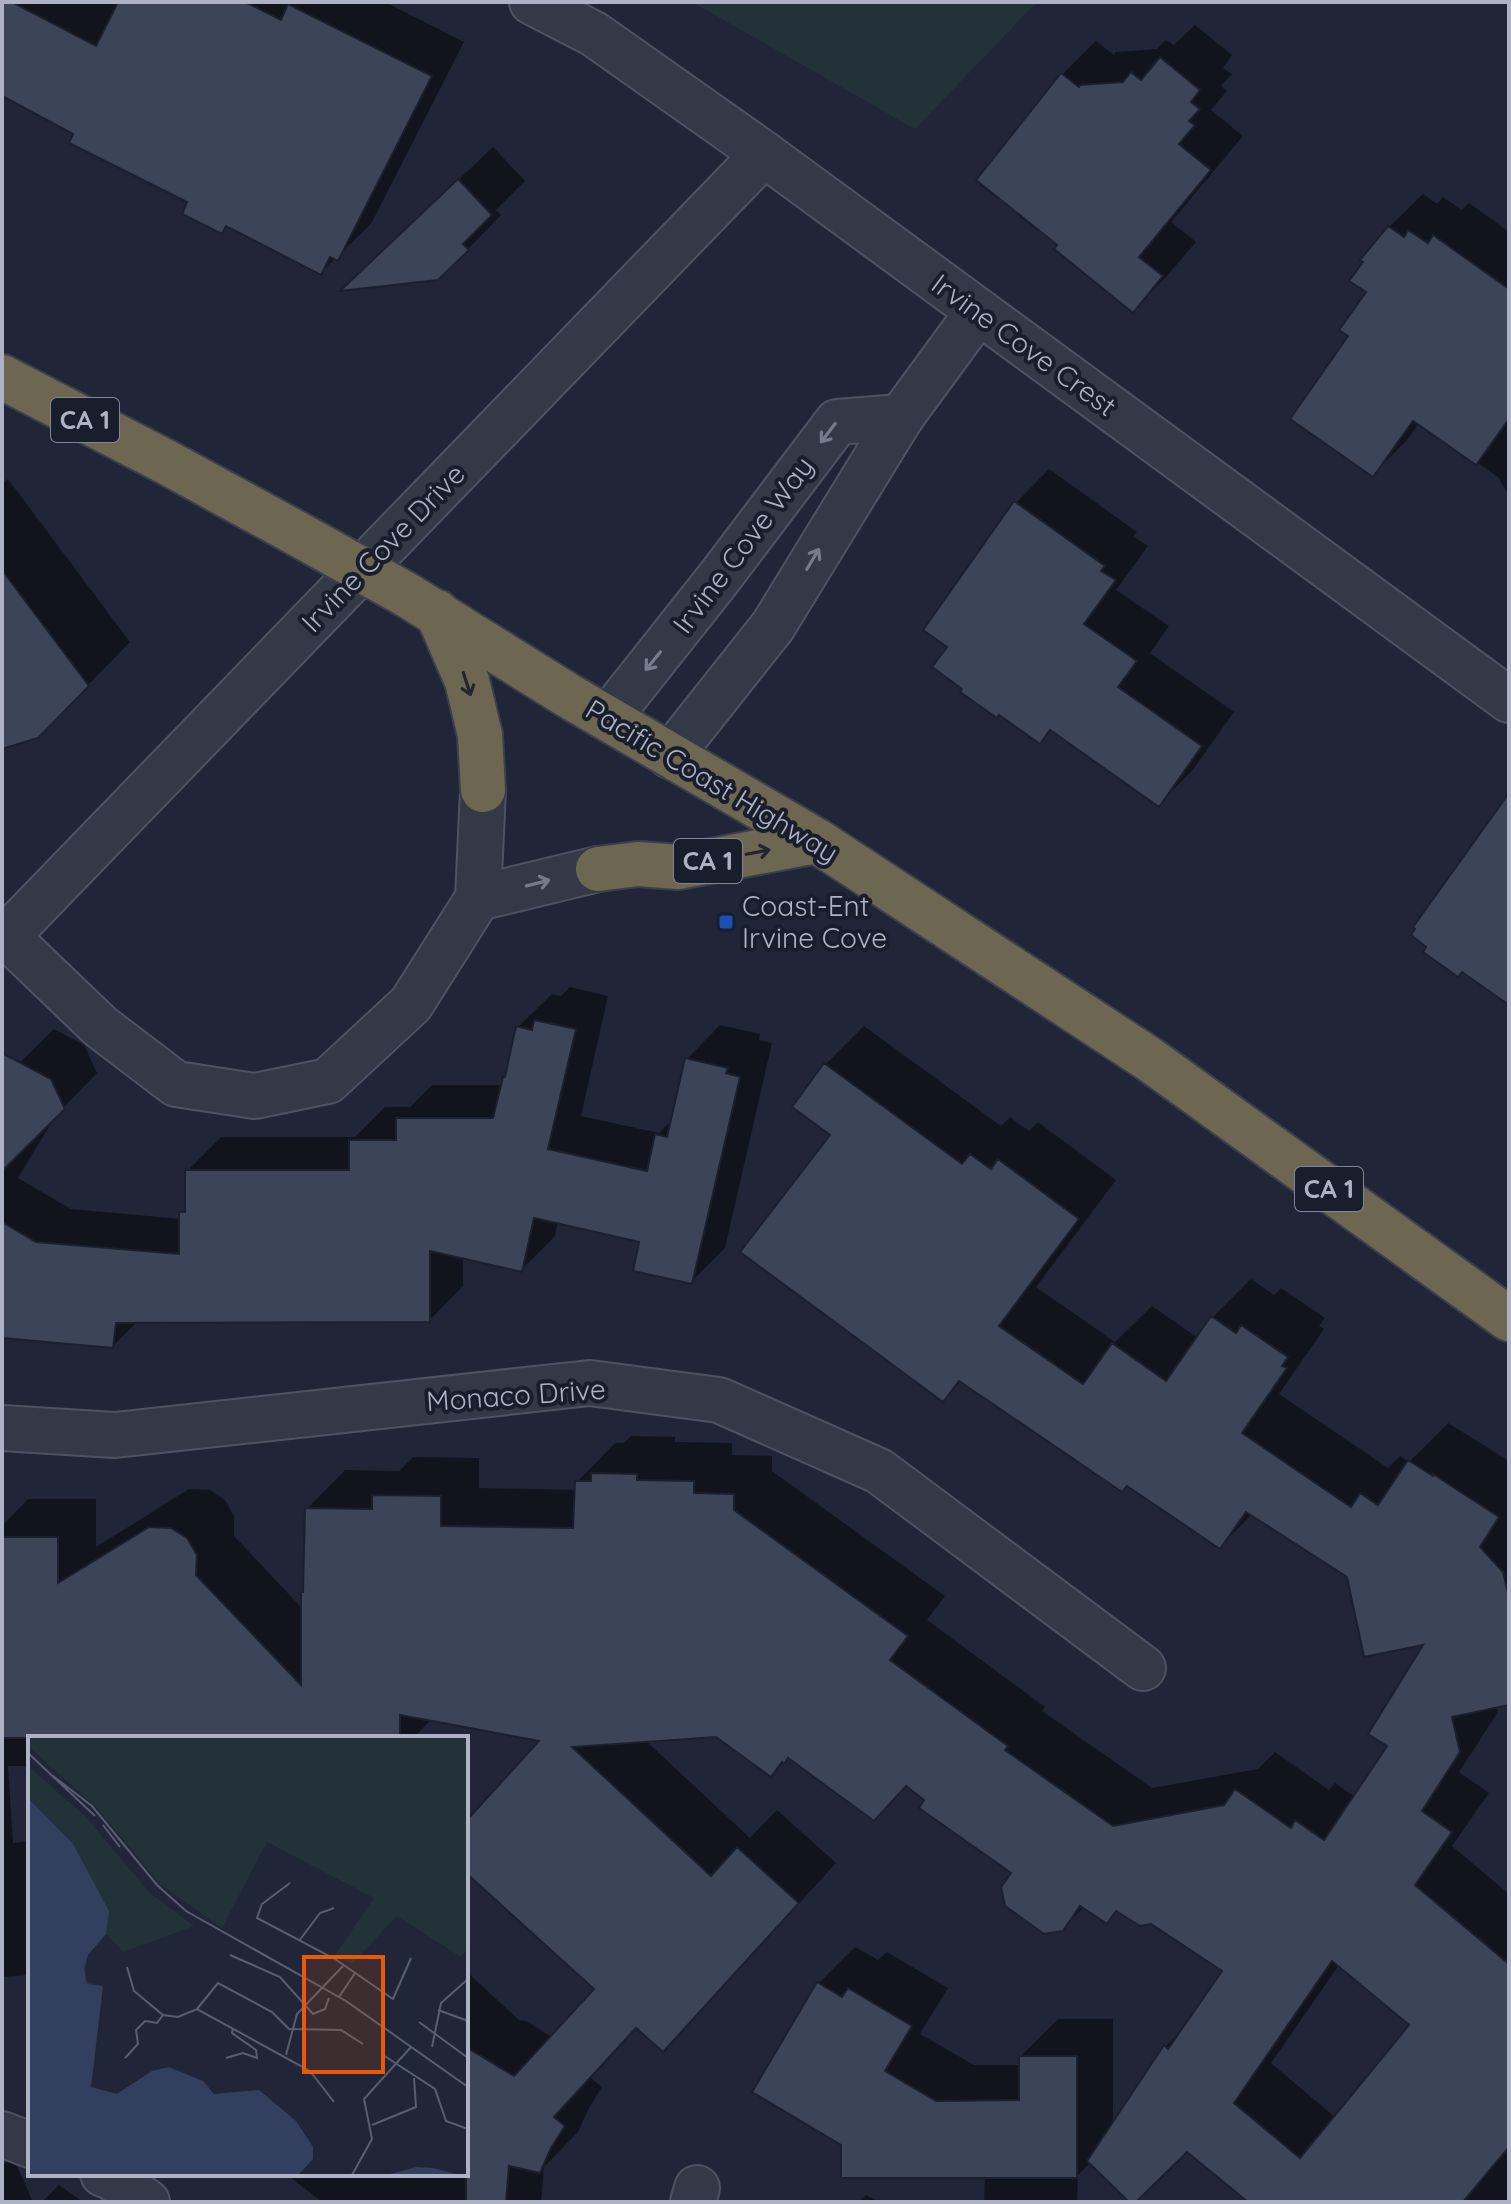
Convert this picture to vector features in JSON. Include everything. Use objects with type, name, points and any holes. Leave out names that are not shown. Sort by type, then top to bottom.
[{"type":"highway","name":"Pacific Coast Highway","points":[[2,377],[168,463],[422,604],[569,696],[817,841],[1149,1059],[1509,1319]]},
{"type":"highway","points":[[422,604],[467,681],[480,735],[483,790]]},
{"type":"highway","name":"CA 1","points":[[598,869],[638,864],[679,867],[817,841]]},
{"type":"street","name":"Irvine Cove Crest","points":[[532,2],[594,34],[764,154],[1509,700]]},
{"type":"street","name":"Irvine Cove Drive","points":[[3,937],[764,154]]},
{"type":"street","name":"Irvine Cove Way","points":[[670,756],[773,626],[901,417],[978,312]]},
{"type":"street","name":"Irvine Cove Way","points":[[608,718],[837,422],[901,417]]},
{"type":"street","points":[[3,937],[101,1027],[176,1084],[255,1096],[328,1081],[411,1004],[478,898],[483,790]]},
{"type":"street","name":"CA 1","points":[[478,898],[598,869]]},
{"type":"street","name":"Monaco Drive","points":[[2,1428],[115,1435],[590,1383],[719,1400],[879,1471],[1143,1668]]},
{"type":"street","points":[[2,2134],[28,2144]]},
{"type":"street","points":[[108,2176],[147,2202]]},
{"type":"shaded area","points":[[692,2],[1037,2],[915,129]]},
{"type":"building","points":[[2,2],[12,2],[96,46],[118,2],[245,2],[281,20],[288,4],[432,76],[338,261],[330,257],[321,275],[226,226],[222,234],[182,214],[187,202],[69,143],[73,134],[2,96]]},
{"type":"building","points":[[1160,57],[1200,90],[1191,102],[1200,109],[1189,121],[1195,125],[1179,144],[1211,170],[1139,257],[1163,276],[1133,313],[1054,249],[1057,245],[976,180],[1061,73],[1079,87],[1123,82],[1131,72],[1141,80]]},
{"type":"building","points":[[458,179],[492,215],[463,244],[469,250],[438,280],[340,291]]},
{"type":"building","points":[[1388,226],[1404,237],[1408,230],[1428,243],[1433,235],[1509,289],[1509,419],[1476,465],[1413,421],[1373,477],[1290,419],[1348,336],[1339,330],[1366,292],[1349,281],[1363,262],[1360,260]]},
{"type":"building","points":[[1014,501],[1105,566],[1101,571],[1116,580],[1084,624],[1137,661],[1118,687],[1202,746],[1159,807],[1050,730],[1040,744],[999,715],[997,718],[932,667],[947,647],[923,630]]},
{"type":"building","points":[[2,570],[89,686],[38,738],[2,749]]},
{"type":"building","points":[[1509,793],[1509,1005],[1462,972],[1458,977],[1423,952],[1426,947],[1411,935],[1415,929],[1413,927]]},
{"type":"building","points":[[534,1020],[576,1029],[548,1149],[647,1171],[655,1134],[667,1137],[685,1058],[728,1068],[726,1073],[740,1077],[692,1284],[633,1271],[639,1242],[534,1218],[522,1272],[430,1251],[430,1322],[116,1323],[113,1348],[2,1338],[2,1222],[36,1242],[179,1254],[179,1212],[185,1212],[185,1170],[349,1170],[349,1140],[396,1140],[396,1118],[493,1118],[516,1026],[532,1030]]},
{"type":"building","points":[[2,1053],[51,1079],[65,1109],[2,1171]]},
{"type":"building","points":[[824,1063],[962,1164],[970,1154],[991,1169],[998,1159],[1079,1219],[999,1326],[1083,1384],[1112,1343],[1166,1381],[1211,1316],[1236,1333],[1241,1325],[1288,1357],[1282,1366],[1287,1368],[1242,1433],[1351,1507],[1360,1493],[1378,1505],[1408,1460],[1499,1517],[1480,1547],[1503,1572],[1509,1597],[1509,1705],[1452,1717],[1460,1752],[1422,1811],[1452,1832],[1415,1885],[1509,1964],[1509,2147],[1463,2202],[1248,2202],[1187,2152],[1136,2202],[1129,2202],[1087,2161],[1164,2045],[1168,2049],[1222,1971],[1151,1924],[1140,1926],[1116,1911],[1107,1924],[1080,1906],[1063,1931],[1044,1934],[1005,1906],[1001,1887],[1011,1873],[919,1808],[924,1800],[906,1786],[874,1821],[788,1758],[771,1777],[716,1737],[572,1747],[711,1876],[737,1847],[799,1903],[663,2052],[636,2028],[554,2117],[565,2126],[540,2173],[509,2166],[506,2202],[466,2202],[468,2048],[514,2076],[594,1989],[468,1875],[468,1819],[539,1741],[400,1715],[400,1736],[2,1738],[2,1537],[58,1537],[58,1583],[149,1527],[171,1528],[187,1538],[197,1555],[196,1575],[301,1685],[305,1508],[372,1509],[372,1495],[441,1496],[441,1526],[573,1528],[575,1481],[591,1481],[591,1473],[637,1474],[637,1480],[694,1481],[694,1493],[734,1494],[734,1510],[908,1636],[890,1660],[1008,1746],[1005,1750],[1113,1826],[1224,1805],[1235,1789],[1291,1828],[1295,1820],[1324,1840],[1387,1746],[1368,1734],[1423,1645],[1364,1657],[1347,1577],[1246,1512],[1220,1549],[1127,1486],[1122,1492],[959,1381],[943,1402],[740,1252],[830,1135],[792,1107]],"holes":[[[1332,1961],[1409,2025],[1300,2158],[1234,2103]]]},
{"type":"building","points":[[817,1982],[842,1997],[848,1988],[912,2026],[885,2071],[936,2101],[1019,2100],[1019,2056],[1077,2056],[1077,2178],[841,2178],[841,2145],[752,2092]]},
{"type":"place","name":"Coast-Ent Irvine Cove","points":[[726,922]]}]
